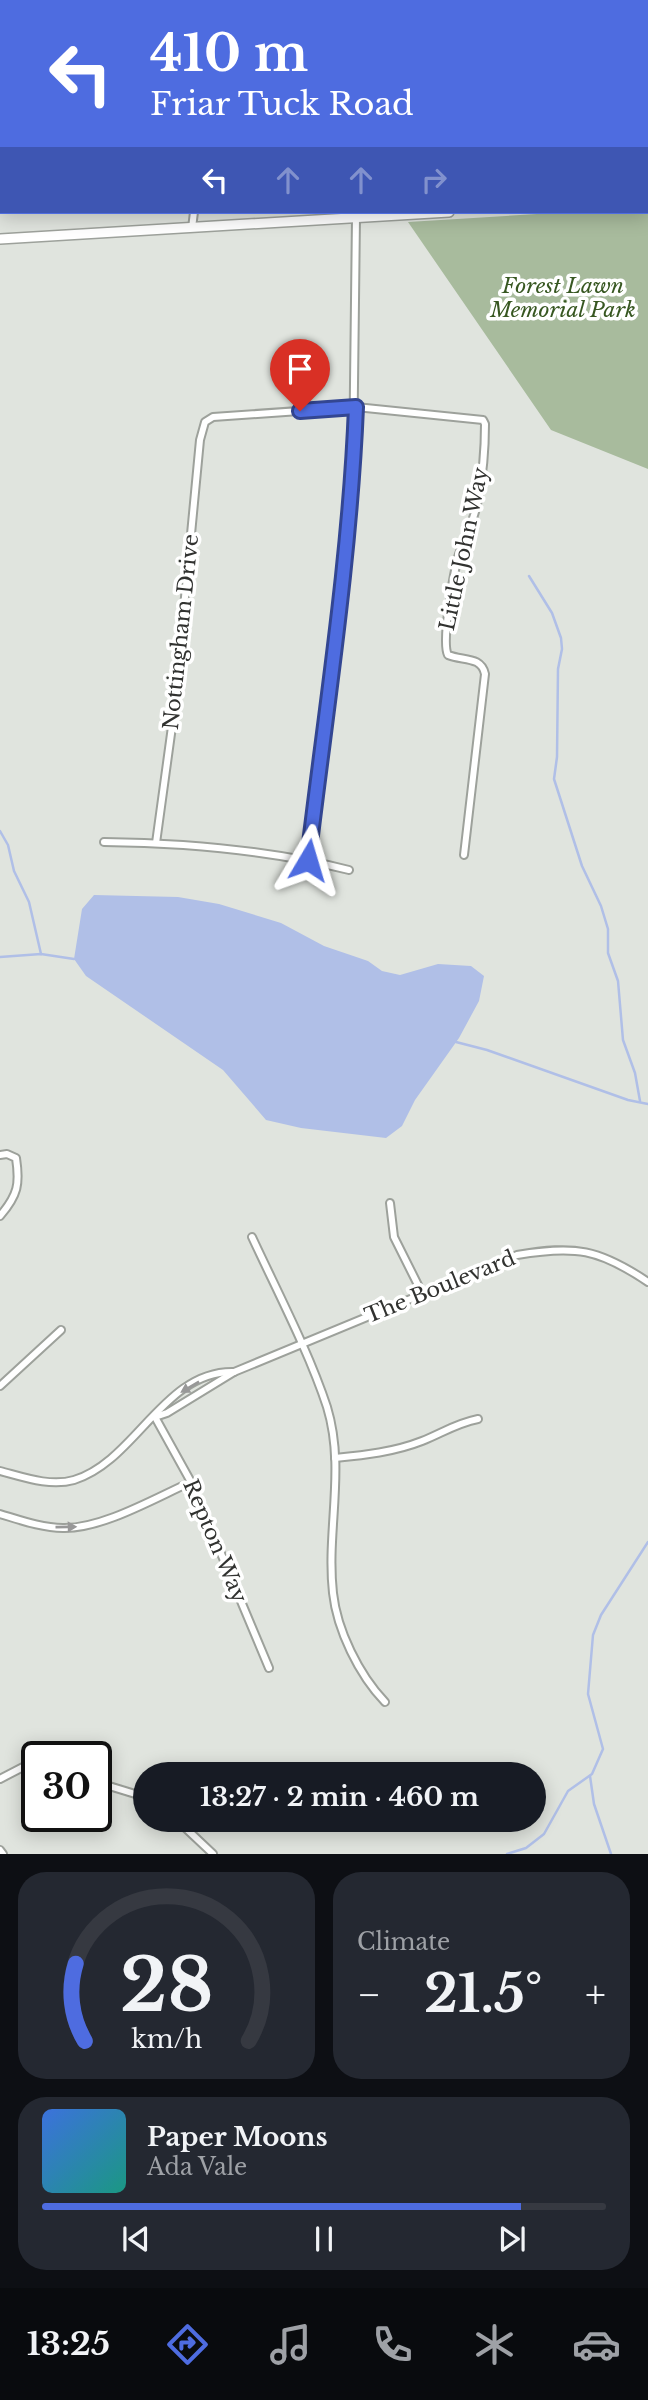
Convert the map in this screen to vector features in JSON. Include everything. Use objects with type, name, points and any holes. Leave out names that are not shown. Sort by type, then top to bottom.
[{"type":"main road","points":[[0,239],[391,214]]},
{"type":"street","points":[[192,228],[194,214]]},
{"type":"street","points":[[308,860],[354,467],[356,217]]},
{"type":"street","name":"Nottingham Drive","points":[[156,843],[174,712],[200,440],[205,422],[213,416],[356,407]]},
{"type":"street","name":"Little John Way","points":[[356,407],[483,420],[485,424],[479,498],[472,527],[459,555],[445,646],[448,655],[482,663],[485,674],[464,855]]},
{"type":"street","points":[[104,842],[156,843],[308,860],[349,870]]},
{"type":"street","points":[[0,1155],[7,1154],[16,1158],[18,1173],[16,1194],[0,1216]]},
{"type":"street","points":[[390,1203],[394,1237],[422,1293]]},
{"type":"street","points":[[252,1237],[327,1408],[337,1487],[333,1594],[352,1650],[372,1688],[385,1702]]},
{"type":"street","name":"The Boulevard","points":[[0,1471],[50,1483],[73,1480],[110,1462],[155,1418],[234,1372],[517,1255],[546,1250],[581,1250],[618,1262],[648,1282]]},
{"type":"street","points":[[0,1386],[61,1330]]},
{"type":"street","name":"Repton Way","points":[[155,1418],[191,1482],[269,1668]]},
{"type":"street","points":[[335,1458],[386,1452],[422,1441],[460,1422],[478,1419]]},
{"type":"street","points":[[0,1514],[41,1526],[64,1528],[93,1525],[191,1482]]},
{"type":"street","points":[[0,1779],[21,1768]]},
{"type":"street","points":[[112,1787],[133,1793]]},
{"type":"street","points":[[190,1832],[213,1854]]},
{"type":"green space","name":"Forest Lawn Memorial Park","points":[[537,214],[648,214],[648,469],[551,430],[408,222]]},
{"type":"water","points":[[94,895],[178,897],[219,904],[281,923],[324,946],[368,961],[382,971],[400,975],[438,964],[471,966],[484,976],[479,1001],[459,1038],[415,1100],[402,1126],[386,1138],[301,1128],[266,1120],[223,1070],[86,976],[74,959],[82,909]]},
{"type":"waterway","points":[[529,576],[552,613],[561,638],[554,779],[582,866],[601,906],[608,929],[608,953],[618,981],[623,1040],[635,1073],[640,1101]]},
{"type":"waterway","points":[[0,831],[8,845],[14,871],[29,902],[41,954]]},
{"type":"waterway","points":[[0,957],[41,954],[74,959]]},
{"type":"waterway","points":[[456,1042],[487,1050],[628,1100],[648,1104]]},
{"type":"waterway","points":[[507,1854],[526,1848],[544,1834],[568,1791],[592,1774],[603,1749],[588,1694],[593,1635],[601,1615],[648,1542]]},
{"type":"waterway","points":[[590,1776],[594,1804],[611,1854]]},
{"type":"route","points":[[300,411],[356,407],[354,467],[341,596],[308,860]]}]
